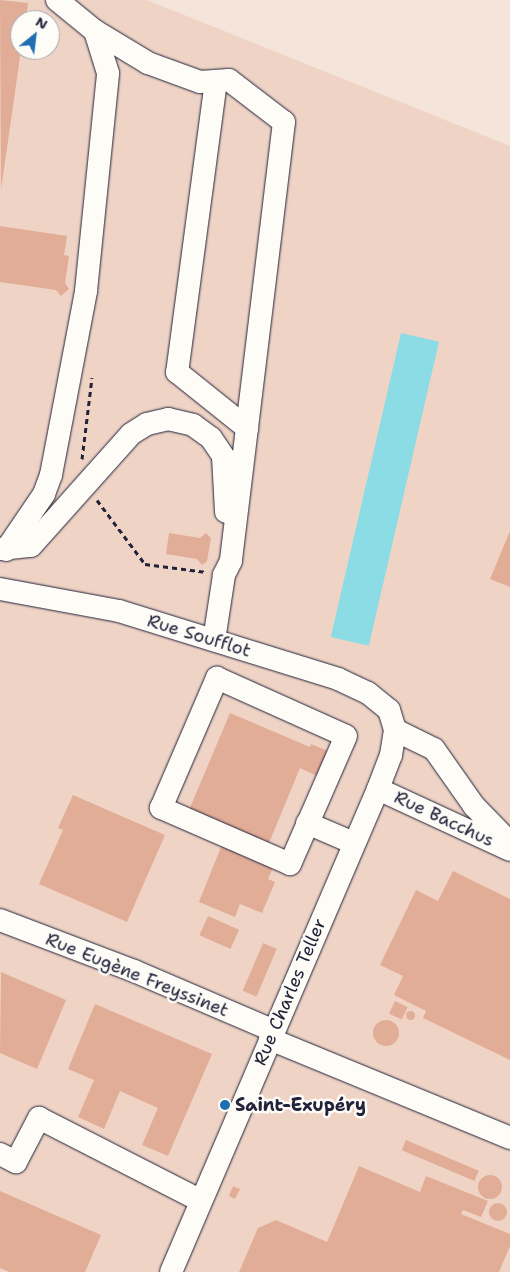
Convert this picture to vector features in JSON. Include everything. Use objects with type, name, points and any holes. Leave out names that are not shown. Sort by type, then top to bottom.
[{"type":"street","points":[[57,0],[95,31],[148,63],[200,82],[229,80],[284,122],[231,561],[224,575],[214,640]]},
{"type":"street","points":[[3,550],[44,494],[50,475],[86,291],[108,73],[95,31]]},
{"type":"street","points":[[216,81],[177,372],[247,428]]},
{"type":"street","points":[[3,550],[31,546],[130,434],[147,424],[168,419],[193,425],[211,438],[223,456],[227,505],[220,562],[224,575]]},
{"type":"street","name":"Rue Soufflot","points":[[0,589],[119,611],[338,679],[368,693],[392,720]]},
{"type":"street","points":[[217,678],[346,736],[307,823],[290,864],[161,808],[217,678]]},
{"type":"street","name":"Rue Charles Teller","points":[[171,1272],[378,789],[391,755],[392,720]]},
{"type":"street","name":"Rue Bacchus","points":[[392,720],[434,749],[474,806],[510,843]]},
{"type":"street","name":"Rue Bacchus","points":[[378,789],[510,850]]},
{"type":"street","points":[[307,823],[354,843]]},
{"type":"street","name":"Rue Eugène Freyssinet","points":[[0,920],[134,971],[272,1035],[510,1138]]},
{"type":"street","points":[[0,1154],[16,1162],[39,1118],[201,1201]]},
{"type":"path","points":[[82,460],[93,372]]},
{"type":"path","points":[[94,497],[145,564],[224,575]]},
{"type":"shaded area","points":[[0,0],[147,0],[510,146],[510,1272],[0,1272]]},
{"type":"water","points":[[401,333],[439,342],[369,646],[331,637]]},
{"type":"building","points":[[0,0],[28,3],[27,10],[10,10],[10,60],[20,60],[1,190]]},
{"type":"building","points":[[0,226],[67,236],[64,255],[69,256],[65,283],[69,289],[61,296],[56,290],[0,282]]},
{"type":"building","points":[[510,531],[510,587],[490,579]]},
{"type":"building","points":[[169,533],[200,538],[206,533],[211,538],[207,561],[202,565],[197,559],[166,554]]},
{"type":"building","points":[[230,713],[310,747],[311,744],[328,751],[317,776],[300,768],[269,843],[189,810]]},
{"type":"building","points":[[73,795],[165,835],[127,922],[39,884],[63,830],[58,828]]},
{"type":"building","points":[[223,842],[275,863],[268,879],[275,882],[262,913],[240,904],[235,917],[199,902]]},
{"type":"building","points":[[453,871],[510,899],[510,1060],[423,1018],[426,1011],[394,995],[403,976],[380,965],[416,890],[438,901]]},
{"type":"building","points":[[208,916],[239,930],[231,949],[199,935]]},
{"type":"building","points":[[263,943],[277,949],[256,997],[243,991]]},
{"type":"building","points":[[1,972],[66,1000],[37,1069],[0,1053]]},
{"type":"building","points":[[395,1001],[408,1007],[402,1020],[389,1014]]},
{"type":"building","points":[[95,1004],[212,1054],[168,1156],[142,1145],[158,1108],[120,1091],[104,1129],[78,1117],[94,1080],[68,1069]]},
{"type":"building","points":[[410,1011],[414,1015],[410,1019],[406,1015]]},
{"type":"building","points":[[386,1020],[395,1024],[399,1033],[395,1042],[386,1046],[377,1042],[373,1033],[377,1024]]},
{"type":"building","points":[[406,1140],[479,1171],[474,1181],[402,1150]]},
{"type":"building","points":[[359,1166],[420,1192],[426,1176],[488,1201],[481,1217],[463,1210],[461,1214],[510,1234],[510,1246],[499,1272],[239,1272],[258,1228],[276,1220],[327,1242]]},
{"type":"building","points":[[490,1175],[498,1179],[502,1187],[498,1195],[490,1199],[482,1195],[478,1187],[482,1179]]},
{"type":"building","points":[[233,1186],[240,1189],[235,1199],[229,1196]]},
{"type":"building","points":[[0,1191],[101,1235],[85,1272],[9,1272],[0,1268]]},
{"type":"building","points":[[498,1203],[504,1206],[507,1212],[504,1218],[498,1221],[492,1218],[489,1212],[492,1206]]},
{"type":"place","name":"Saint-Exupéry","points":[[225,1105]]}]
